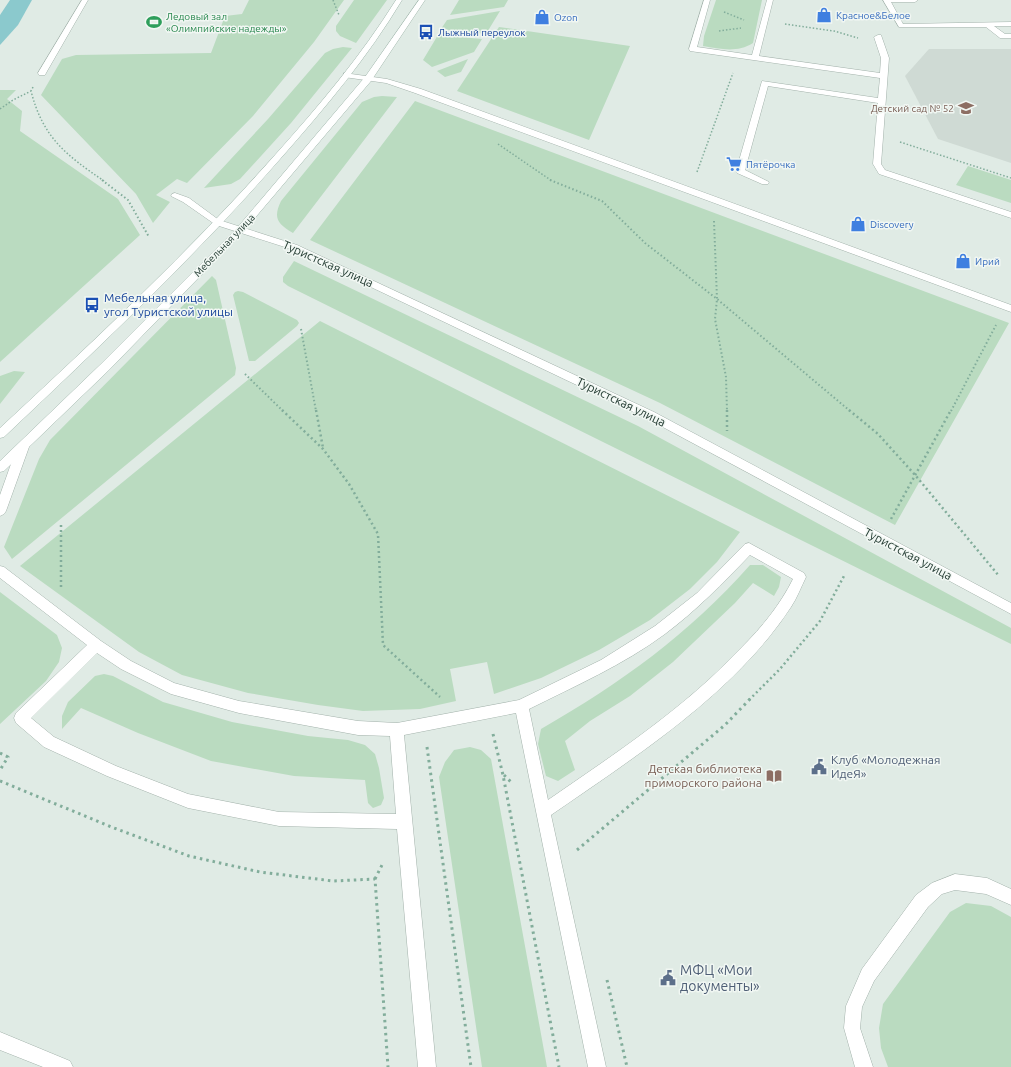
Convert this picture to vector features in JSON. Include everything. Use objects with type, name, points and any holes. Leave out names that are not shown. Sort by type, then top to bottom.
[{"type":"street","points":[[42,73],[85,0]]},
{"type":"street","name":"Мебельная улица","points":[[0,434],[120,321],[219,223],[347,76],[400,0]]},
{"type":"street","name":"Мебельная улица","points":[[0,468],[105,367],[240,230],[368,79],[422,0]]},
{"type":"street","points":[[707,0],[693,49],[884,76]]},
{"type":"street","points":[[755,58],[770,0]]},
{"type":"street","points":[[915,0],[886,0],[901,26],[1011,24]]},
{"type":"street","points":[[988,25],[1003,36],[1011,36]]},
{"type":"street","points":[[879,40],[885,58],[877,164],[882,172],[1011,215]]},
{"type":"street","points":[[347,76],[387,81],[418,91],[1008,308]]},
{"type":"street","points":[[765,182],[740,171],[765,83],[882,101]]},
{"type":"street","name":"Туристская улица","points":[[175,196],[186,200],[219,223],[294,247],[650,415],[1011,609]]},
{"type":"street","points":[[0,511],[23,446]]},
{"type":"street","points":[[0,571],[96,645],[126,665],[171,688],[238,708],[358,728],[397,730],[521,706],[606,664],[660,630],[701,597],[749,548],[800,577],[785,606],[754,646],[724,677],[684,711],[543,812]]},
{"type":"street","points":[[96,645],[21,718],[49,742],[112,771],[188,801],[279,820],[404,822]]},
{"type":"street","points":[[521,706],[598,1067]]},
{"type":"street","points":[[397,730],[427,1067]]},
{"type":"street","points":[[864,1067],[852,1028],[854,1006],[868,975],[922,901],[937,888],[955,882],[987,886],[1011,897]]},
{"type":"street","points":[[0,1041],[64,1067]]},
{"type":"path","points":[[333,0],[339,15]]},
{"type":"path","points":[[720,10],[749,23]]},
{"type":"path","points":[[764,22],[834,31],[866,41],[879,40]]},
{"type":"path","points":[[719,31],[742,28]]},
{"type":"path","points":[[695,178],[732,76],[735,55]]},
{"type":"path","points":[[0,110],[13,100],[31,91],[42,73]]},
{"type":"path","points":[[31,91],[37,114],[42,124],[56,143],[76,162],[127,199],[149,237]]},
{"type":"path","points":[[879,136],[1011,178]]},
{"type":"path","points":[[492,140],[551,181],[602,201],[645,243],[717,299],[878,434],[916,476],[1001,579]]},
{"type":"path","points":[[712,199],[716,242],[717,299],[715,319],[726,377],[728,457]]},
{"type":"path","points":[[879,538],[916,476],[1008,308]]},
{"type":"path","points":[[301,329],[323,449]]},
{"type":"path","points":[[245,374],[323,449],[349,484],[378,534],[383,645],[444,700],[452,720]]},
{"type":"path","points":[[60,617],[62,525]]},
{"type":"path","points":[[578,856],[577,848],[725,725],[780,669],[820,620],[844,576]]},
{"type":"path","points":[[487,712],[503,774],[559,1067]]},
{"type":"path","points":[[424,725],[471,1067]]},
{"type":"path","points":[[0,753],[8,757],[0,770]]},
{"type":"path","points":[[0,781],[114,828],[189,856],[260,872],[334,881],[375,879],[388,1067]]},
{"type":"path","points":[[606,977],[627,1067]]},
{"type":"shaded area","name":"Детский сад № 52","points":[[929,49],[1011,49],[1011,163],[938,139],[905,76]]},
{"type":"green space","points":[[249,0],[344,0],[314,42],[253,116],[187,183],[177,179],[156,195],[170,202],[153,223],[136,194],[41,95],[62,59],[76,55],[211,53],[225,16],[242,14]]},
{"type":"green space","points":[[354,0],[387,0],[356,43],[340,36],[336,31],[336,26]]},
{"type":"green space","points":[[459,0],[508,0],[504,7],[450,15]]},
{"type":"green space","points":[[716,0],[762,0],[753,43],[735,49],[703,46],[704,36]]},
{"type":"green space","points":[[500,11],[486,34],[441,29],[447,20]]},
{"type":"green space","points":[[499,27],[630,46],[589,140],[457,91]]},
{"type":"green space","points":[[438,35],[482,39],[474,52],[432,67],[423,60]]},
{"type":"green space","points":[[343,47],[352,48],[291,123],[240,179],[231,184],[204,188],[268,119],[325,53],[333,49]]},
{"type":"green space","points":[[468,59],[461,72],[445,77],[437,71]]},
{"type":"green space","points":[[0,90],[16,90],[7,99],[22,111],[20,131],[118,199],[140,235],[0,362]]},
{"type":"green space","points":[[374,97],[397,97],[293,233],[283,226],[278,220],[277,216],[281,201],[362,102]]},
{"type":"green space","points":[[415,101],[1009,323],[895,525],[660,403],[310,240]]},
{"type":"green space","points":[[968,166],[1011,180],[1011,203],[956,185]]},
{"type":"green space","points":[[294,261],[638,426],[1011,628],[1011,644],[288,286],[283,282],[283,277]]},
{"type":"green space","points":[[212,276],[216,280],[236,368],[235,375],[12,559],[4,547],[39,459],[50,440]]},
{"type":"green space","points":[[238,291],[243,292],[297,320],[299,323],[255,361],[249,361],[233,295]]},
{"type":"green space","points":[[320,321],[740,532],[717,562],[690,589],[650,620],[599,650],[541,678],[494,694],[487,662],[450,669],[456,701],[420,709],[363,711],[318,705],[248,693],[182,675],[139,652],[20,566]]},
{"type":"green space","points":[[14,371],[25,372],[0,404],[0,376]]},
{"type":"green space","points":[[750,565],[763,565],[781,577],[779,587],[774,596],[753,583],[735,603],[673,662],[630,696],[590,721],[565,741],[575,770],[558,781],[546,776],[538,744],[541,729],[599,694],[653,656],[703,613]]},
{"type":"green space","points":[[0,592],[57,635],[62,648],[59,662],[46,681],[0,724]]},
{"type":"green space","points":[[104,674],[113,676],[163,702],[232,722],[308,736],[348,740],[365,745],[375,754],[379,768],[384,798],[381,805],[373,808],[368,803],[365,780],[294,776],[211,761],[138,733],[81,708],[62,729],[62,716],[68,702],[95,676]]},
{"type":"green space","points":[[470,747],[481,750],[491,759],[547,1067],[482,1067],[439,777],[445,762],[454,750]]},
{"type":"green space","points":[[966,903],[991,906],[1011,917],[1011,1067],[888,1067],[881,1048],[879,1028],[883,1004],[950,912]]},
{"type":"water","points":[[10,0],[32,0],[18,25],[0,45],[0,15]]},
{"type":"place","name":"Красное&Белое","points":[[824,15]]},
{"type":"place","name":"Ozon","points":[[542,17]]},
{"type":"place","name":"Ледовый зал «Олимпийские надежды»","points":[[154,22]]},
{"type":"place","name":"Лыжный переулок","points":[[426,32]]},
{"type":"place","name":"Детский сад № 52","points":[[966,108]]},
{"type":"place","name":"Пятёрочка","points":[[734,164]]},
{"type":"place","name":"Discovery","points":[[858,224]]},
{"type":"place","name":"Ирий","points":[[963,261]]},
{"type":"place","name":"Мебельная улица, угол Туристской улицы","points":[[92,305]]},
{"type":"place","name":"Клуб «Молодежная ИдеЯ»","points":[[819,767]]},
{"type":"place","name":"Детская библиотека приморского района","points":[[774,776]]},
{"type":"place","name":"МФЦ «Мои документы»","points":[[668,978]]}]
